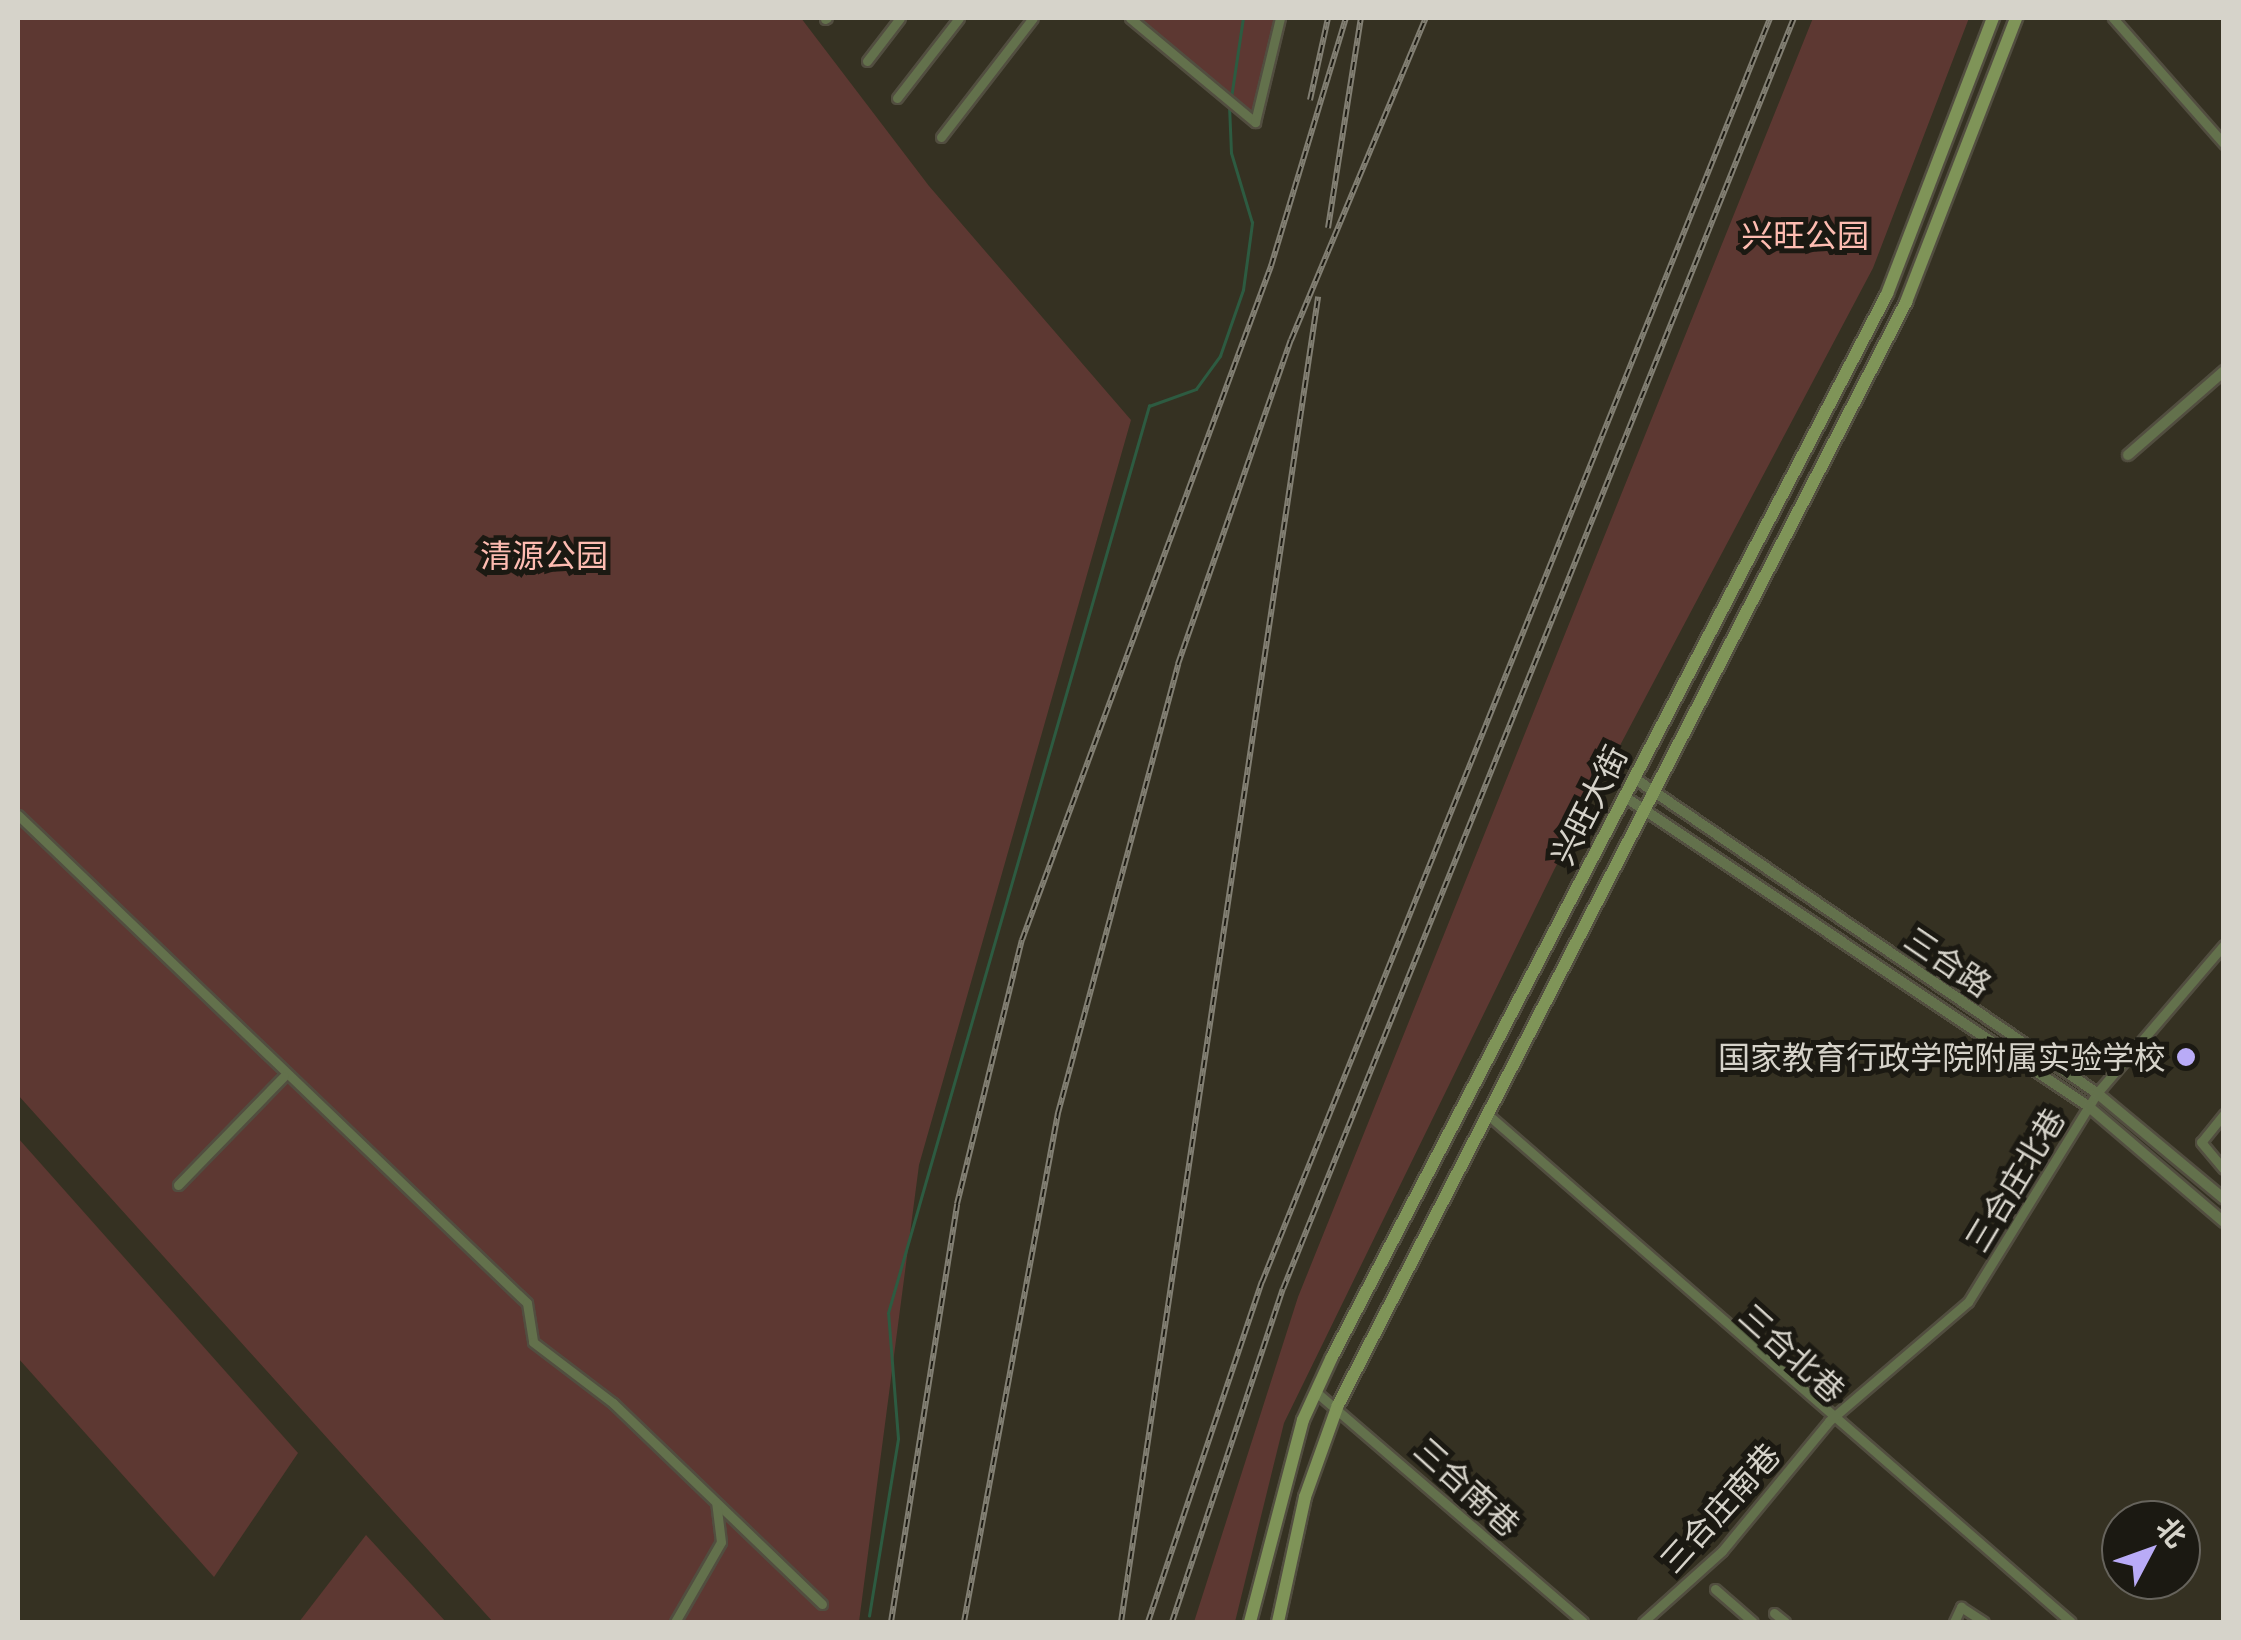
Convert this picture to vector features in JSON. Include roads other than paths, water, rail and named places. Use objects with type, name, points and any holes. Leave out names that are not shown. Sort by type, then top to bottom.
[{"type":"main road","name":"兴旺大街","points":[[1250,1622],[1316,1392],[1887,294],[1993,18]]},
{"type":"main road","name":"兴旺大街","points":[[1278,1622],[1305,1497],[1338,1406],[1906,302],[2016,18]]},
{"type":"street","points":[[866,61],[900,18]]},
{"type":"street","points":[[896,98],[960,18]]},
{"type":"street","points":[[940,137],[1033,18]]},
{"type":"street","points":[[1130,18],[1252,120],[1262,113],[1280,18]]},
{"type":"street","points":[[2113,18],[2224,144]]},
{"type":"street","points":[[2128,455],[2224,371]]},
{"type":"street","name":"三合路","points":[[1634,778],[2096,1093],[2222,1196]]},
{"type":"street","name":"三合路","points":[[1625,797],[2088,1106],[2224,1222]]},
{"type":"street","points":[[18,816],[284,1076],[527,1303],[533,1342],[716,1503],[822,1604]]},
{"type":"street","name":"三合庄北巷","points":[[1829,1420],[1968,1302],[2096,1093],[2222,950]]},
{"type":"street","points":[[178,1186],[284,1076]]},
{"type":"street","name":"三合北巷","points":[[1486,1113],[1829,1420],[2072,1622]]},
{"type":"street","points":[[2224,1114],[2200,1142],[2224,1169]]},
{"type":"street","name":"三合南巷","points":[[1316,1392],[1338,1406],[1583,1622]]},
{"type":"street","name":"三合庄南巷","points":[[1643,1622],[1722,1550],[1829,1420]]},
{"type":"street","points":[[675,1622],[721,1542],[716,1503]]},
{"type":"street","points":[[1715,1589],[1753,1622]]},
{"type":"street","points":[[1954,1622],[1961,1607],[1984,1622]]},
{"type":"street","points":[[1774,1613],[1785,1622]]},
{"type":"waterway","points":[[1231,98],[1243,18]]},
{"type":"waterway","points":[[869,1616],[898,1439],[888,1313],[1149,406],[1196,389],[1220,356],[1243,290],[1252,223],[1231,153],[1229,106]]},
{"type":"railway","points":[[1310,100],[1328,18]]},
{"type":"railway","points":[[891,1622],[957,1204],[1022,940],[1271,266],[1346,18]]},
{"type":"railway","points":[[1328,228],[1361,18]]},
{"type":"railway","points":[[964,1622],[1058,1113],[1178,664],[1291,340],[1426,18]]},
{"type":"railway","points":[[1148,1622],[1262,1282],[1770,18]]},
{"type":"railway","points":[[1172,1622],[1283,1289],[1794,18]]},
{"type":"railway","points":[[1121,1622],[1318,297]]},
{"type":"place","name":"国家教育行政学院附属实验学校","points":[[2186,1057]]},
{"type":"park label","name":"兴旺公园","points":[[1805,235]]},
{"type":"park label","name":"清源公园","points":[[544,555]]}]
